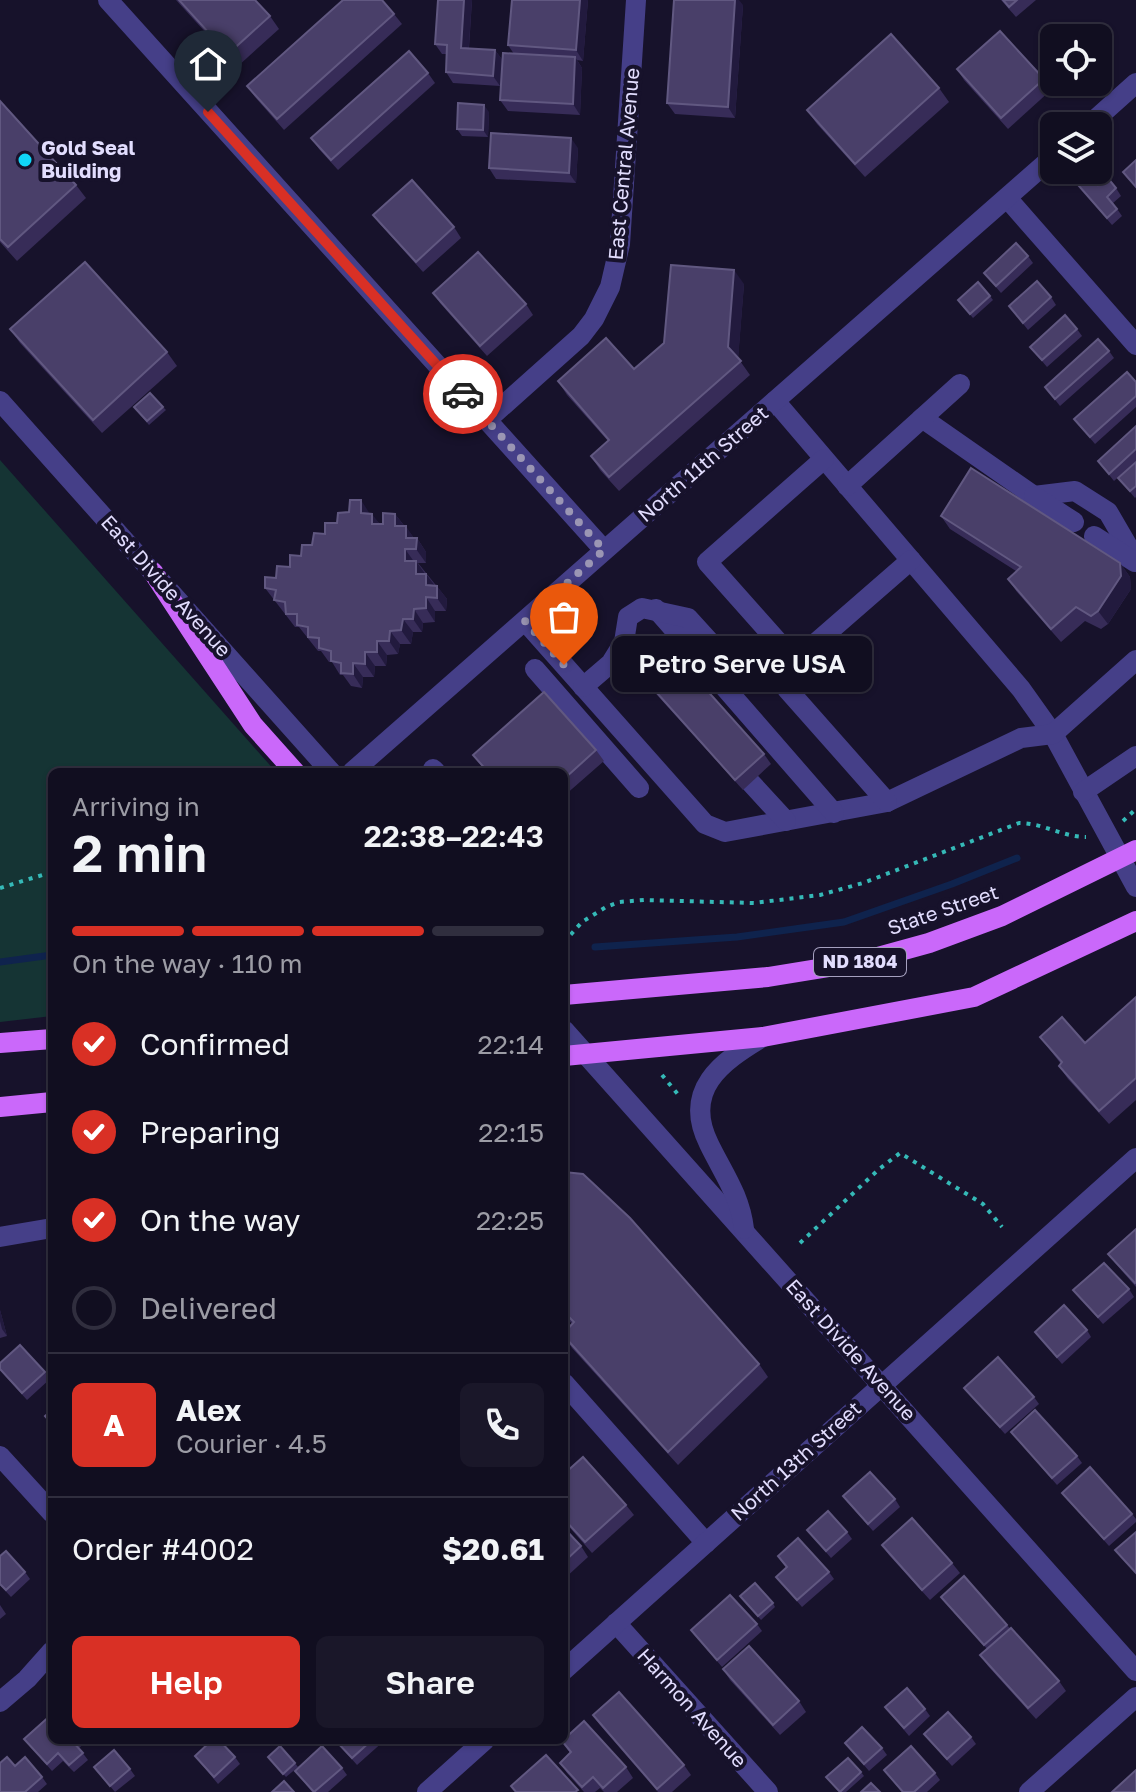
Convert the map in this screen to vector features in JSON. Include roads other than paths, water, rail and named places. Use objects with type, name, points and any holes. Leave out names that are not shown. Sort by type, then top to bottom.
[{"type":"main road","points":[[153,572],[253,725],[291,768]]},
{"type":"main road","name":"State Street","points":[[568,995],[768,977],[860,962],[929,943],[1002,916],[1129,854]]},
{"type":"main road","points":[[568,1056],[763,1037],[974,997],[1136,921]]},
{"type":"main road","points":[[0,1043],[48,1039]]},
{"type":"main road","points":[[0,1107],[48,1102]]},
{"type":"street","points":[[108,0],[604,550]]},
{"type":"street","name":"East Central Avenue","points":[[487,420],[581,336],[594,319],[610,287],[620,244],[636,0]]},
{"type":"street","points":[[1104,112],[1136,83]]},
{"type":"street","name":"North 11th Street","points":[[357,768],[1040,169]]},
{"type":"street","points":[[1007,198],[1136,345]]},
{"type":"street","points":[[847,486],[960,384]]},
{"type":"street","name":"East Divide Avenue","points":[[0,401],[327,768]]},
{"type":"street","points":[[775,401],[1021,689],[1053,734],[1106,829],[1129,854],[1136,887]]},
{"type":"street","points":[[922,418],[1074,522]]},
{"type":"street","points":[[795,661],[707,562],[824,459]]},
{"type":"street","points":[[1034,496],[1075,491],[1108,512],[1136,561]]},
{"type":"street","points":[[1094,536],[1136,561]]},
{"type":"street","points":[[887,802],[787,689],[795,661],[911,560]]},
{"type":"street","points":[[583,687],[611,663],[624,642],[628,617],[642,608],[688,618],[728,662],[732,694]]},
{"type":"street","points":[[656,609],[685,642]]},
{"type":"street","points":[[525,621],[705,824],[725,832],[887,802],[1021,738],[1053,734],[1136,660]]},
{"type":"street","points":[[624,642],[647,668]]},
{"type":"street","points":[[700,659],[834,813]]},
{"type":"street","points":[[535,669],[639,788]]},
{"type":"street","points":[[1083,792],[1136,756]]},
{"type":"street","points":[[751,783],[786,821]]},
{"type":"street","name":"East Divide Avenue","points":[[568,1034],[1136,1671]]},
{"type":"street","points":[[744,1229],[738,1197],[702,1129],[702,1095],[719,1067],[763,1037]]},
{"type":"street","name":"North 13th Street","points":[[568,1666],[1136,1158]]},
{"type":"street","points":[[0,1237],[48,1229]]},
{"type":"street","points":[[568,1388],[706,1543]]},
{"type":"street","points":[[0,1456],[7,1479],[48,1510]]},
{"type":"street","name":"Harmon Avenue","points":[[616,1623],[768,1792]]},
{"type":"street","points":[[0,1702],[48,1655]]},
{"type":"street","points":[[1029,1792],[1136,1697]]},
{"type":"street","points":[[427,1792],[481,1744]]},
{"type":"waterway","points":[[595,947],[737,937],[844,922],[1017,858]]},
{"type":"waterway","points":[[0,962],[48,956]]},
{"type":"place","name":"Gold Seal Building","points":[[25,160]]},
{"type":"place","name":"Petro Serve USA","points":[[564,665]]}]
